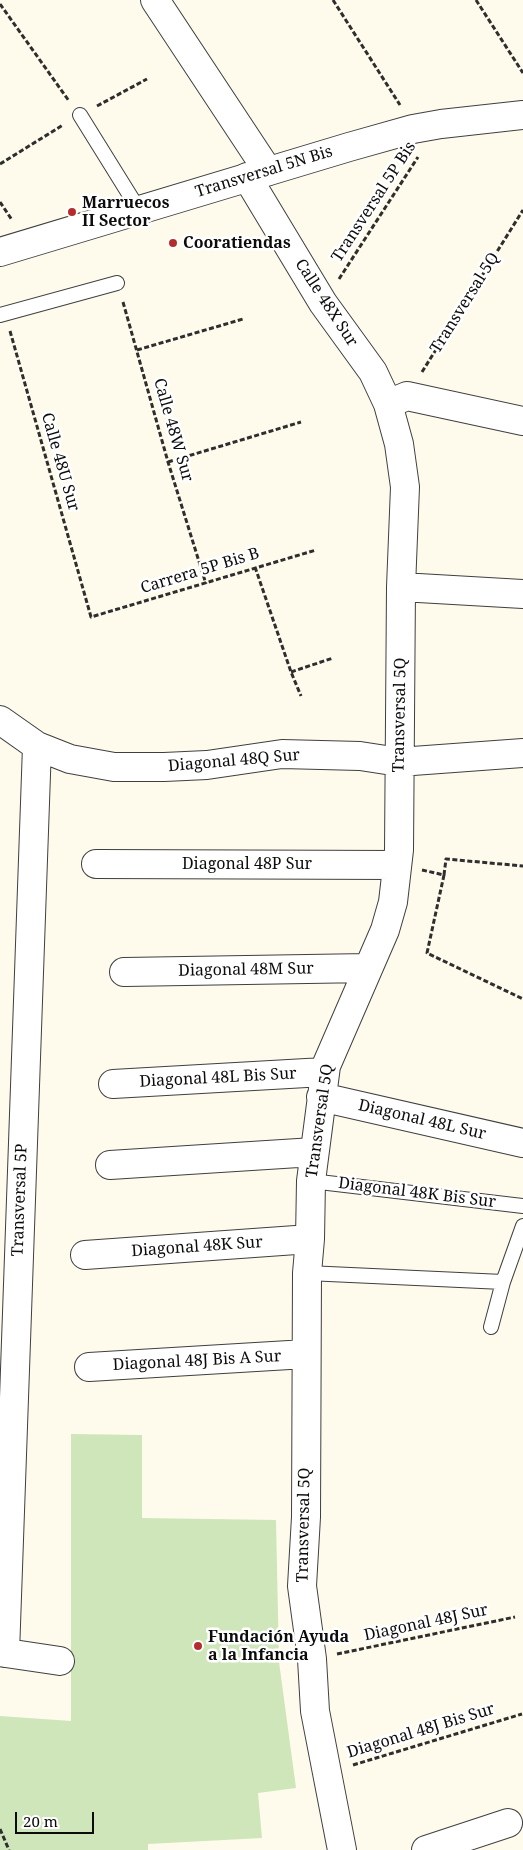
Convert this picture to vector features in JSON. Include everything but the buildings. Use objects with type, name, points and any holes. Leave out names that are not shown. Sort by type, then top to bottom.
[{"type":"street","name":"Calle 48X Sur","points":[[156,0],[258,174],[323,303],[373,372],[398,400]]},
{"type":"street","name":"Transversal 5N Bis","points":[[0,252],[258,174],[408,120],[441,124],[523,115]]},
{"type":"street","points":[[398,400],[523,421]]},
{"type":"street","name":"Transversal 5Q","points":[[342,1850],[315,1711],[312,1659],[302,1586],[306,1517],[307,1273],[310,1239],[311,1181],[322,1085],[385,930],[390,912],[397,865],[401,587],[405,487],[399,444],[398,400]]},
{"type":"street","points":[[401,587],[523,594]]},
{"type":"street","name":"Diagonal 48Q Sur","points":[[4,725],[37,746],[70,759],[114,767],[207,765],[282,754],[360,756],[399,762],[523,753]]},
{"type":"street","name":"Transversal 5P","points":[[3,1653],[10,1189],[37,746]]},
{"type":"street","name":"Diagonal 48P Sur","points":[[96,864],[397,865]]},
{"type":"street","name":"Diagonal 48M Sur","points":[[124,972],[368,968]]},
{"type":"street","name":"Diagonal 48L Bis Sur","points":[[113,1084],[322,1085]]},
{"type":"street","name":"Diagonal 48L Sur","points":[[322,1085],[523,1142]]},
{"type":"street","points":[[110,1165],[314,1152]]},
{"type":"street","name":"Diagonal 48K Sur","points":[[85,1255],[310,1239]]},
{"type":"street","name":"Diagonal 48J Bis A Sur","points":[[89,1367],[306,1354]]},
{"type":"street","points":[[3,1653],[60,1661]]},
{"type":"street","points":[[426,1850],[508,1823]]},
{"type":"lane","points":[[80,115],[139,210]]},
{"type":"lane","points":[[3,314],[117,283]]},
{"type":"lane","name":"Diagonal 48K Bis Sur","points":[[311,1181],[523,1206]]},
{"type":"lane","points":[[491,1327],[503,1282],[523,1226]]},
{"type":"lane","points":[[307,1273],[503,1282]]},
{"type":"path","points":[[333,0],[408,120]]},
{"type":"path","points":[[476,0],[523,73]]},
{"type":"path","points":[[0,4],[80,115]]},
{"type":"path","name":"Transversal 5P Bis","points":[[323,303],[419,156]]},
{"type":"path","points":[[0,202],[13,222]]},
{"type":"path","name":"Transversal 5Q","points":[[398,400],[523,210]]},
{"type":"path","name":"Calle 48W Sur","points":[[117,283],[168,462],[206,584]]},
{"type":"path","name":"Calle 48U Sur","points":[[3,314],[92,617]]},
{"type":"path","points":[[137,350],[243,319]]},
{"type":"path","points":[[168,462],[300,422]]},
{"type":"path","name":"Carrera 5P Bis B","points":[[92,617],[316,550]]},
{"type":"path","points":[[255,567],[301,696]]},
{"type":"path","points":[[291,672],[333,658]]},
{"type":"path","points":[[523,866],[446,859],[427,953],[523,999]]},
{"type":"path","points":[[397,865],[444,875]]},
{"type":"path","name":"Diagonal 48J Sur","points":[[312,1659],[515,1617]]},
{"type":"path","name":"Diagonal 48J Bis Sur","points":[[327,1773],[522,1714]]},
{"type":"path","points":[[0,1829],[9,1850]]},
{"type":"green space","points":[[71,1434],[142,1435],[142,1518],[276,1520],[279,1662],[296,1788],[258,1793],[262,1838],[148,1844],[148,1850],[0,1850],[0,1716],[71,1721]]},
{"type":"place","name":"Marruecos II Sector","points":[[72,212]]},
{"type":"place","name":"Cooratiendas","points":[[173,243]]},
{"type":"place","name":"Fundación Ayuda a la Infancia","points":[[198,1646]]}]
